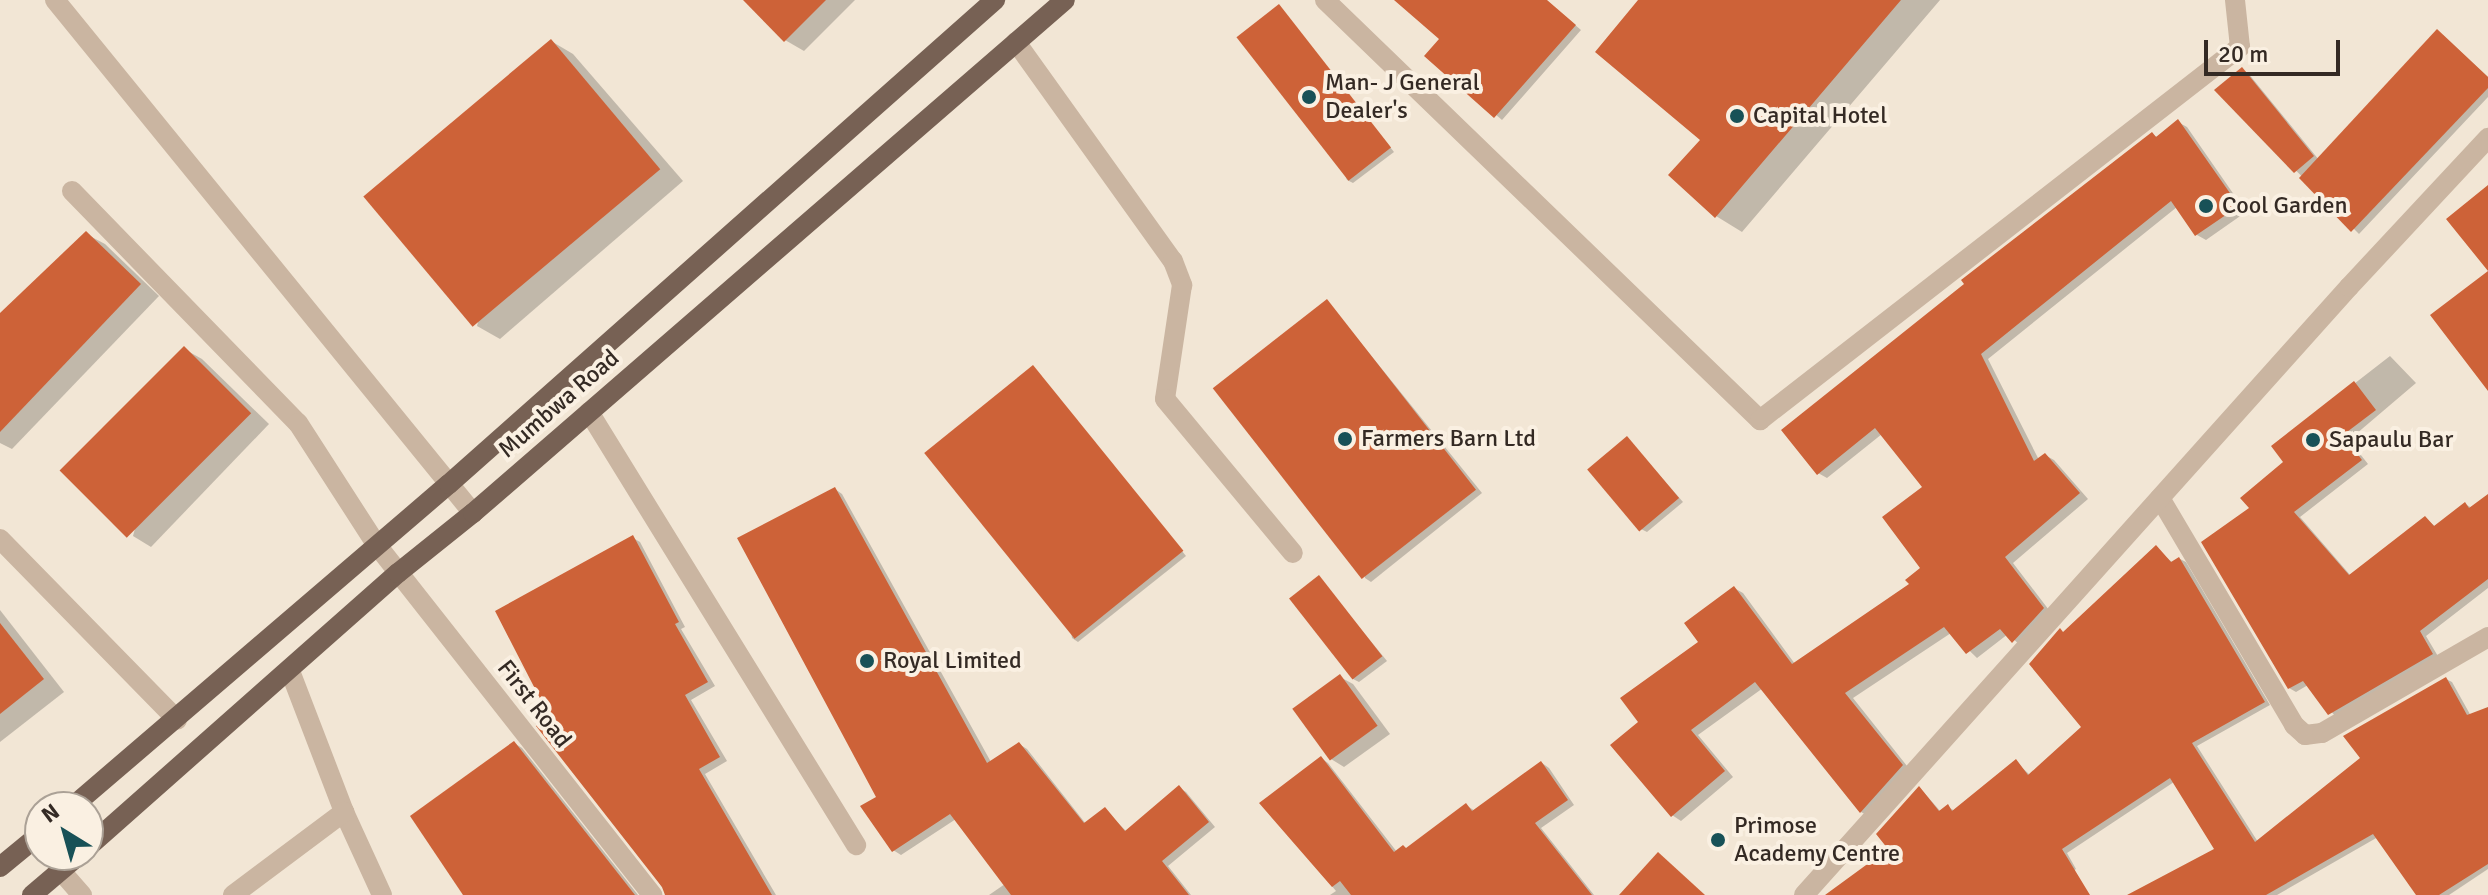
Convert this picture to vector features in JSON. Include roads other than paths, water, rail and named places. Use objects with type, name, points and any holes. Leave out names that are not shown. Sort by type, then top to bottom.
[{"type":"main road","name":"Mumbwa Road","points":[[91,791],[449,484],[995,0]]},
{"type":"main road","name":"Mumbwa Road","points":[[104,833],[398,573],[473,513],[1065,0]]},
{"type":"main road","points":[[0,867],[24,847]]},
{"type":"main road","points":[[32,895],[61,871]]},
{"type":"street","points":[[55,0],[473,513]]},
{"type":"street","points":[[1325,0],[1760,420],[2240,47],[2235,0]]},
{"type":"street","points":[[1016,42],[1173,261],[1182,285],[1165,399],[1293,553]]},
{"type":"street","points":[[1804,895],[2488,138]]},
{"type":"street","name":"First Road","points":[[72,191],[298,423],[376,544],[652,895]]},
{"type":"street","points":[[589,412],[856,845]]},
{"type":"street","points":[[2160,498],[2294,725],[2305,735],[2322,733],[2488,637]]},
{"type":"street","points":[[0,539],[177,720]]},
{"type":"street","points":[[290,671],[344,812],[382,895]]},
{"type":"street","points":[[233,895],[344,812]]},
{"type":"street","points":[[61,871],[82,895]]},
{"type":"place","name":"Man- J General Dealer's","points":[[1309,97]]},
{"type":"place","name":"Capital Hotel","points":[[1737,116]]},
{"type":"place","name":"Cool Garden","points":[[2206,206]]},
{"type":"place","name":"Farmers Barn Ltd","points":[[1345,439]]},
{"type":"place","name":"Sapaulu Bar","points":[[2313,440]]},
{"type":"place","name":"Royal Limited","points":[[867,661]]},
{"type":"place","name":"Primose Academy Centre","points":[[1718,840]]}]
